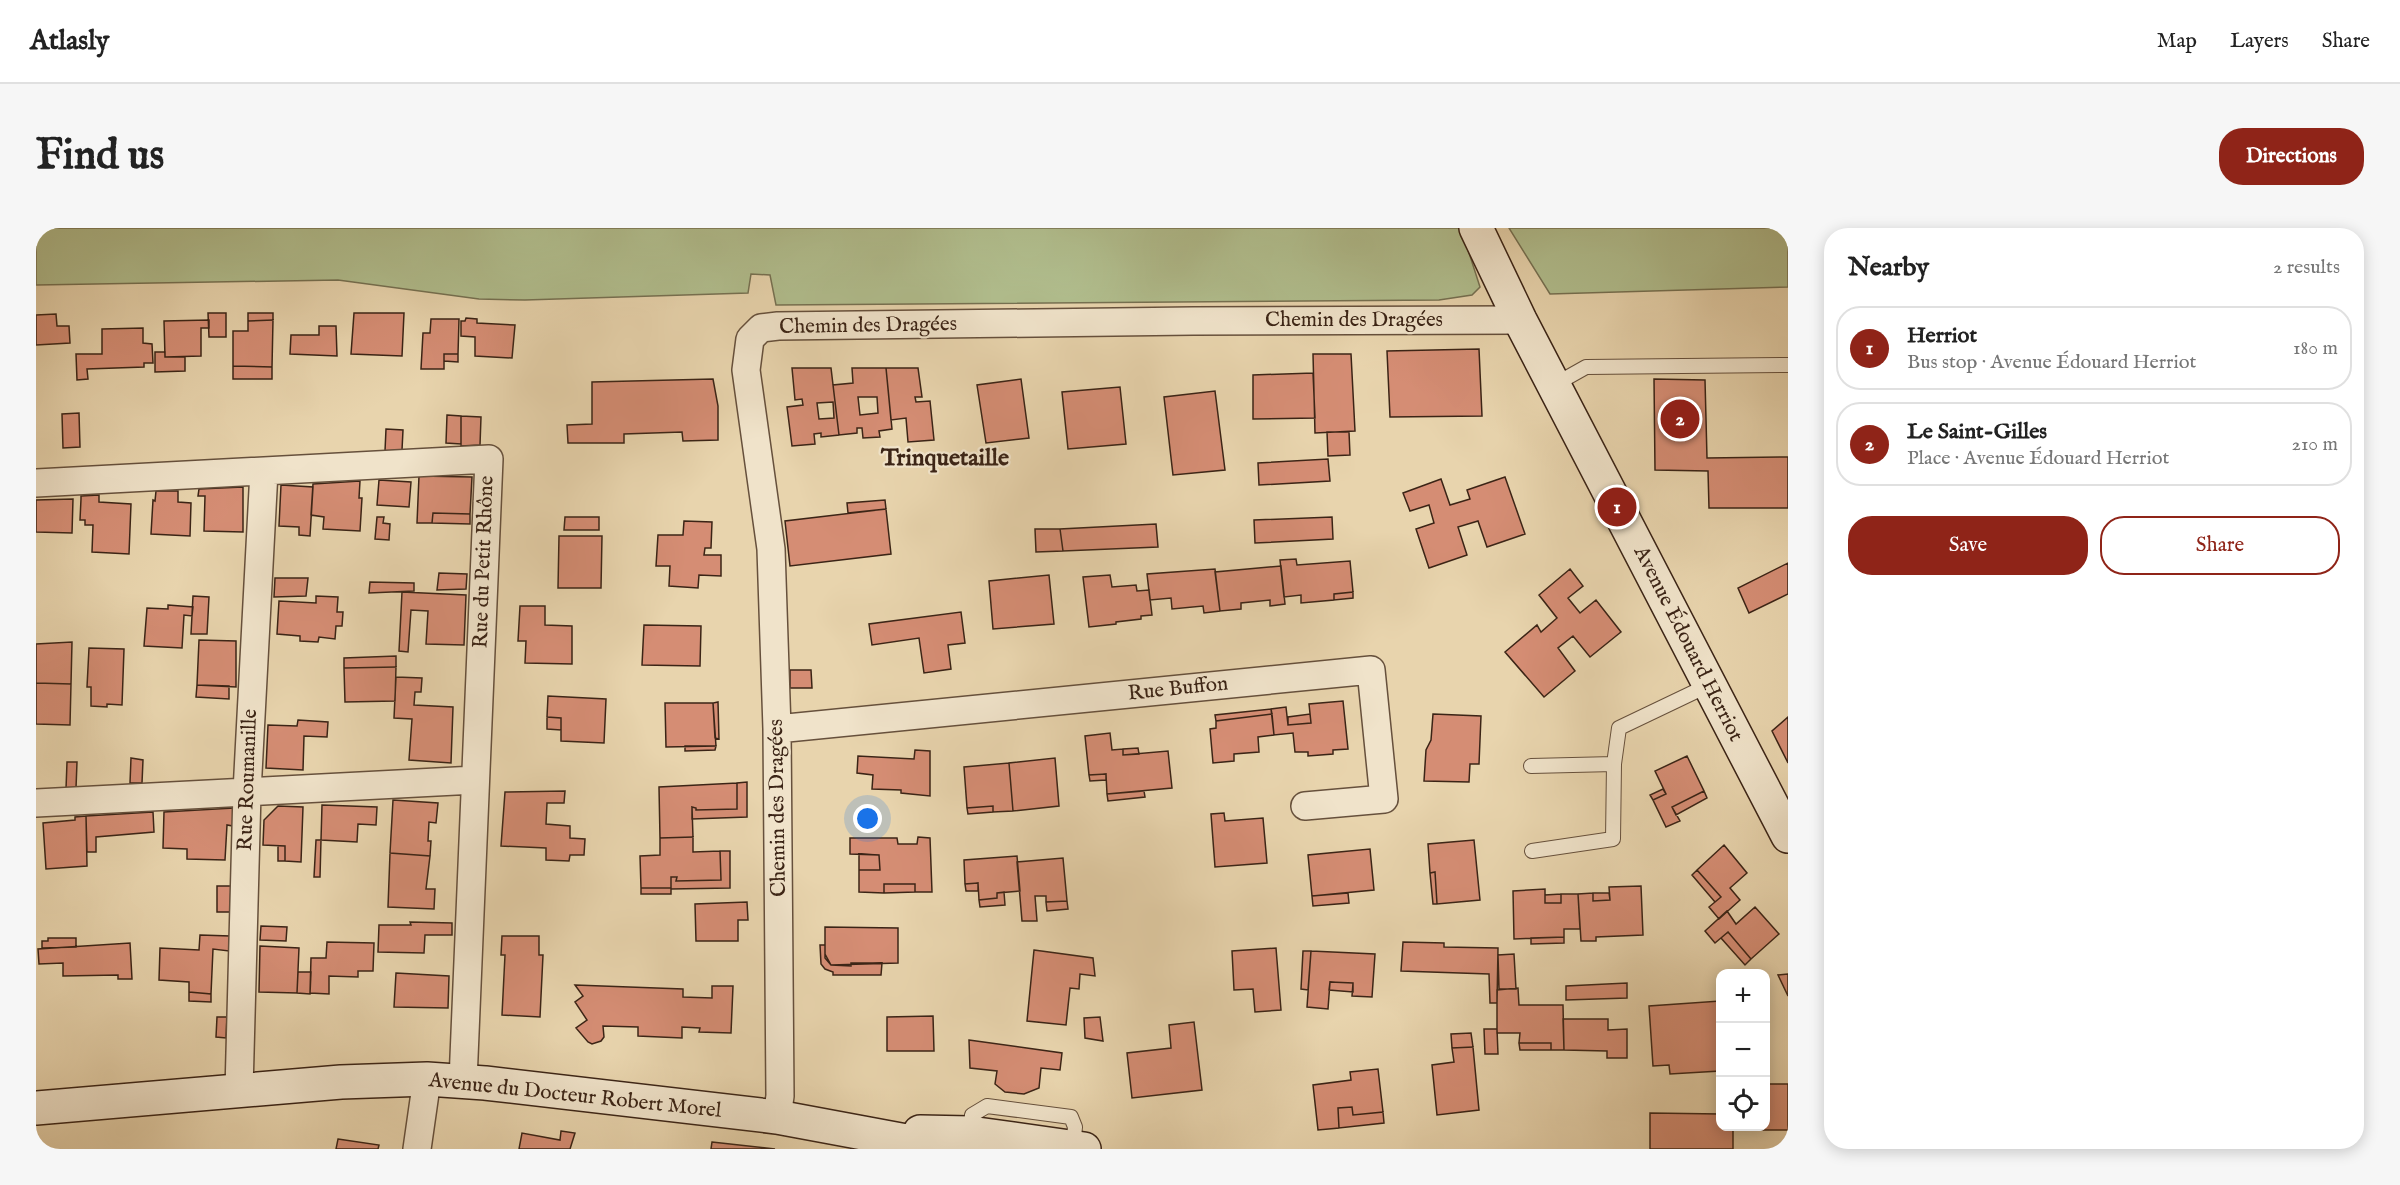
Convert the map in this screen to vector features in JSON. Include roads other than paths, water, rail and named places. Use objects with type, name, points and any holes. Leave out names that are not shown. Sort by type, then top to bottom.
[{"type":"street","name":"Avenue Édouard Herriot","points":[[1476,228],[1520,320],[1788,836]]},
{"type":"street","name":"Chemin des Dragées","points":[[777,1117],[780,1096],[777,729],[771,549],[746,370],[750,339],[761,328],[1205,321],[1520,320]]},
{"type":"street","name":"Rue du Petit Rhône","points":[[36,483],[489,459],[463,1081]]},
{"type":"street","name":"Rue Roumanille","points":[[238,1090],[247,792],[264,471]]},
{"type":"street","name":"Rue Buffon","points":[[777,729],[1371,670],[1384,799],[1305,806]]},
{"type":"street","points":[[36,804],[475,780]]},
{"type":"street","points":[[417,1149],[427,1079]]},
{"type":"street","name":"Avenue du Docteur Robert Morel","points":[[36,1108],[341,1082],[427,1079],[463,1081],[777,1117],[860,1140],[959,1141],[1078,1148]]},
{"type":"lane","points":[[1554,385],[1586,367],[1788,365]]},
{"type":"lane","points":[[1532,851],[1613,839],[1614,764],[1619,728],[1709,685]]},
{"type":"lane","points":[[1531,766],[1614,764]]},
{"type":"place","name":"Le Saint-Gilles","points":[[1680,419]]},
{"type":"place","name":"Herriot","points":[[1617,507]]},
{"type":"district","name":"Trinquetaille","points":[[945,458]]}]
